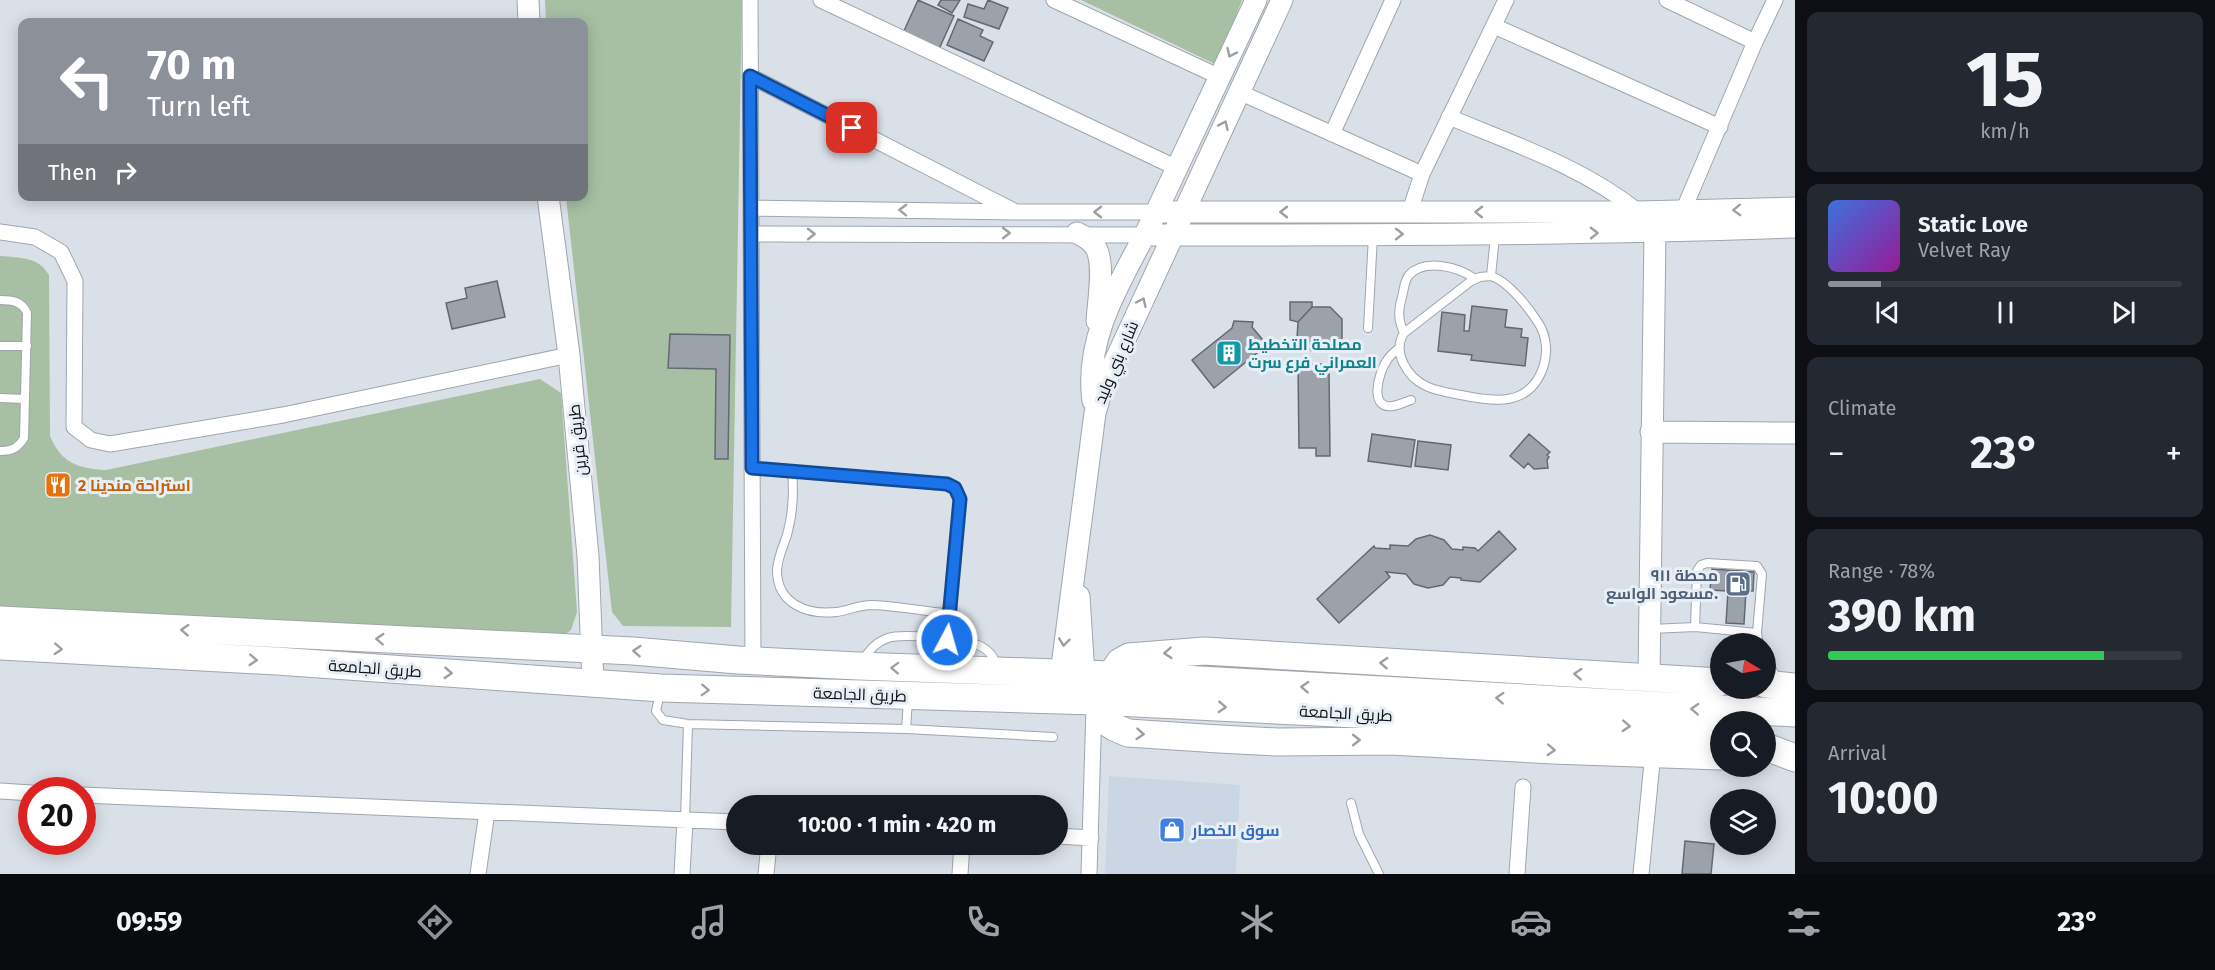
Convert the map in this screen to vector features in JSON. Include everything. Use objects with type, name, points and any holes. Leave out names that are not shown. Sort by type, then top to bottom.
[{"type":"highway","name":"طريق الجامعة","points":[[0,620],[633,651],[753,660],[998,672],[1092,684],[1710,731]]},
{"type":"highway","name":"طريق الجامعة","points":[[0,646],[266,660],[661,688],[908,695],[1092,684]]},
{"type":"highway","points":[[1092,684],[1129,657],[1204,651],[1710,681]]},
{"type":"highway","points":[[1092,684],[1795,713]]},
{"type":"highway","points":[[1092,684],[1108,723],[1128,733],[1219,740],[1391,741],[1710,756]]},
{"type":"highway","points":[[1663,728],[1686,741],[1710,743]]},
{"type":"highway","points":[[1776,736],[1795,738]]},
{"type":"highway","points":[[1776,751],[1795,759]]},
{"type":"highway","points":[[1776,758],[1795,759]]},
{"type":"street","points":[[528,0],[529,18]]},
{"type":"street","points":[[750,0],[753,660]]},
{"type":"street","points":[[821,0],[1177,168]]},
{"type":"street","points":[[1054,0],[1220,77]]},
{"type":"street","name":"شارع بني وليد","points":[[1095,413],[1091,390],[1092,367],[1095,342],[1106,311],[1156,212],[1256,0]]},
{"type":"street","name":"شارع بني وليد","points":[[1095,413],[1111,365],[1282,0]]},
{"type":"street","points":[[1332,134],[1392,0]]},
{"type":"street","points":[[1410,211],[1422,174],[1506,0]]},
{"type":"street","points":[[1667,0],[1755,42]]},
{"type":"street","points":[[1683,211],[1775,0]]},
{"type":"street","points":[[1494,26],[1720,127]]},
{"type":"street","points":[[750,76],[1016,212]]},
{"type":"street","points":[[1239,92],[1422,174]]},
{"type":"street","points":[[1449,117],[1585,175],[1622,198],[1639,212]]},
{"type":"street","name":"طريق قرين","points":[[549,201],[568,355],[588,556],[593,684]]},
{"type":"street","points":[[752,208],[1183,213],[1794,211]]},
{"type":"street","points":[[752,234],[1173,235],[1655,232],[1794,211]]},
{"type":"street","points":[[1523,212],[1523,234]]},
{"type":"street","points":[[0,232],[35,237],[62,252],[75,281],[74,427],[91,440],[110,444],[283,415],[568,355]]},
{"type":"street","points":[[1649,678],[1655,232]]},
{"type":"street","points":[[1077,233],[1089,239],[1096,247],[1100,259],[1095,342]]},
{"type":"street","points":[[1089,874],[1092,684],[1076,568],[1095,413]]},
{"type":"street","points":[[1651,432],[1795,433]]},
{"type":"street","points":[[1641,874],[1653,753]]},
{"type":"street","points":[[1517,874],[1523,787]]},
{"type":"street","points":[[0,791],[18,792]]},
{"type":"street","points":[[96,796],[726,822]]},
{"type":"street","points":[[478,874],[487,812]]},
{"type":"street","points":[[681,874],[684,820]]},
{"type":"street","points":[[1068,837],[1091,838]]},
{"type":"street","points":[[766,874],[768,855]]},
{"type":"street","points":[[960,874],[961,855]]},
{"type":"lane","points":[[1368,328],[1373,234]]},
{"type":"lane","points":[[1491,276],[1495,234]]},
{"type":"lane","points":[[1404,333],[1398,311],[1406,280],[1412,273],[1420,269],[1442,266],[1456,268],[1474,279]]},
{"type":"lane","points":[[1399,348],[1403,363],[1419,381],[1432,388],[1495,402],[1511,399],[1525,392],[1536,381],[1544,367],[1546,351],[1544,336],[1537,322],[1507,284],[1491,276],[1474,279],[1404,333],[1399,348],[1388,358],[1381,370],[1377,390],[1382,404],[1389,406],[1411,400]]},
{"type":"lane","points":[[0,300],[14,301],[25,308],[27,313],[24,438],[20,446],[9,451],[0,451]]},
{"type":"lane","points":[[0,346],[27,346]]},
{"type":"lane","points":[[0,398],[25,399]]},
{"type":"lane","points":[[752,468],[947,484],[955,488],[960,499],[947,640]]},
{"type":"lane","points":[[792,471],[794,492],[790,521],[780,551],[777,570],[779,587],[787,599],[804,610],[822,613],[839,612],[855,606],[873,605],[950,614]]},
{"type":"lane","points":[[1649,629],[1672,626],[1757,633],[1761,570],[1755,566],[1707,563],[1698,567],[1695,627]]},
{"type":"lane","points":[[858,666],[873,646],[891,637],[904,636],[968,642],[984,648],[995,659],[998,672]]},
{"type":"lane","points":[[661,688],[656,711],[663,720],[688,724],[906,729],[1053,736]]},
{"type":"lane","points":[[906,729],[908,695]]},
{"type":"lane","points":[[684,820],[688,724]]},
{"type":"lane","points":[[1351,803],[1362,841],[1379,874]]},
{"type":"shaded area","name":"سوق الخصار","points":[[1109,776],[1240,785],[1236,874],[1105,874]]},
{"type":"green space","points":[[545,0],[742,0],[731,627],[623,626],[612,612],[566,201],[588,201],[588,18],[546,18]]},
{"type":"green space","points":[[1081,0],[1242,0],[1217,65]]},
{"type":"green space","points":[[0,256],[34,261],[40,264],[49,275],[50,436],[65,458],[87,468],[106,470],[540,379],[561,393],[577,612],[571,630],[555,642],[0,616]]},
{"type":"building","points":[[918,0],[954,16],[939,49],[903,33]]},
{"type":"building","points":[[941,0],[960,0],[952,13],[938,5]]},
{"type":"building","points":[[988,0],[1008,8],[999,29],[964,17],[968,4],[984,9]]},
{"type":"building","points":[[958,19],[983,30],[980,36],[993,42],[984,61],[947,45]]},
{"type":"building","points":[[497,281],[505,317],[452,329],[446,303],[467,298],[465,288]]},
{"type":"building","points":[[1290,302],[1312,302],[1312,307],[1298,322],[1290,320]]},
{"type":"building","points":[[1472,306],[1507,310],[1505,327],[1522,329],[1521,337],[1528,338],[1525,366],[1471,360],[1472,355],[1438,351],[1442,312],[1465,315],[1464,331],[1469,331]]},
{"type":"building","points":[[1312,307],[1330,307],[1342,319],[1342,339],[1331,350],[1312,351],[1297,339],[1298,322]]},
{"type":"building","name":"مصلحة التخطيط العمراني فرع سرت","points":[[1234,321],[1253,322],[1252,327],[1267,345],[1214,388],[1192,360],[1232,328]]},
{"type":"building","points":[[670,334],[730,335],[728,459],[715,459],[716,369],[668,368]]},
{"type":"building","points":[[1322,364],[1322,372],[1329,372],[1330,456],[1316,456],[1316,448],[1299,448],[1298,365]]},
{"type":"building","points":[[1372,434],[1415,440],[1411,467],[1368,461]]},
{"type":"building","points":[[1529,434],[1550,452],[1547,455],[1549,457],[1548,468],[1534,469],[1528,463],[1524,468],[1510,456]]},
{"type":"building","points":[[1418,441],[1451,445],[1448,470],[1415,466]]},
{"type":"building","points":[[1499,531],[1516,549],[1480,582],[1450,577],[1443,585],[1428,588],[1414,584],[1406,574],[1386,572],[1390,577],[1339,623],[1317,599],[1374,546],[1390,549],[1390,545],[1408,546],[1416,539],[1430,535],[1444,540],[1452,549],[1463,550],[1463,547],[1475,548],[1478,551]]},
{"type":"building","points":[[1712,569],[1754,572],[1753,591],[1746,591],[1744,624],[1726,623],[1728,591],[1710,590]]},
{"type":"building","points":[[1685,841],[1710,844],[1710,855],[1713,855],[1711,874],[1682,874]]},
{"type":"place","name":"مصلحة التخطيط العمراني فرع سرت","points":[[1229,353]]},
{"type":"place","name":"استراحة مندينا 2","points":[[58,485]]},
{"type":"place","name":"محطة ٩١١ مسعود الواسع.","points":[[1738,584]]},
{"type":"place","name":"سوق الخصار","points":[[1172,830]]},
{"type":"route","points":[[852,128],[750,76],[752,468],[947,484],[955,488],[960,499],[947,640]]}]
